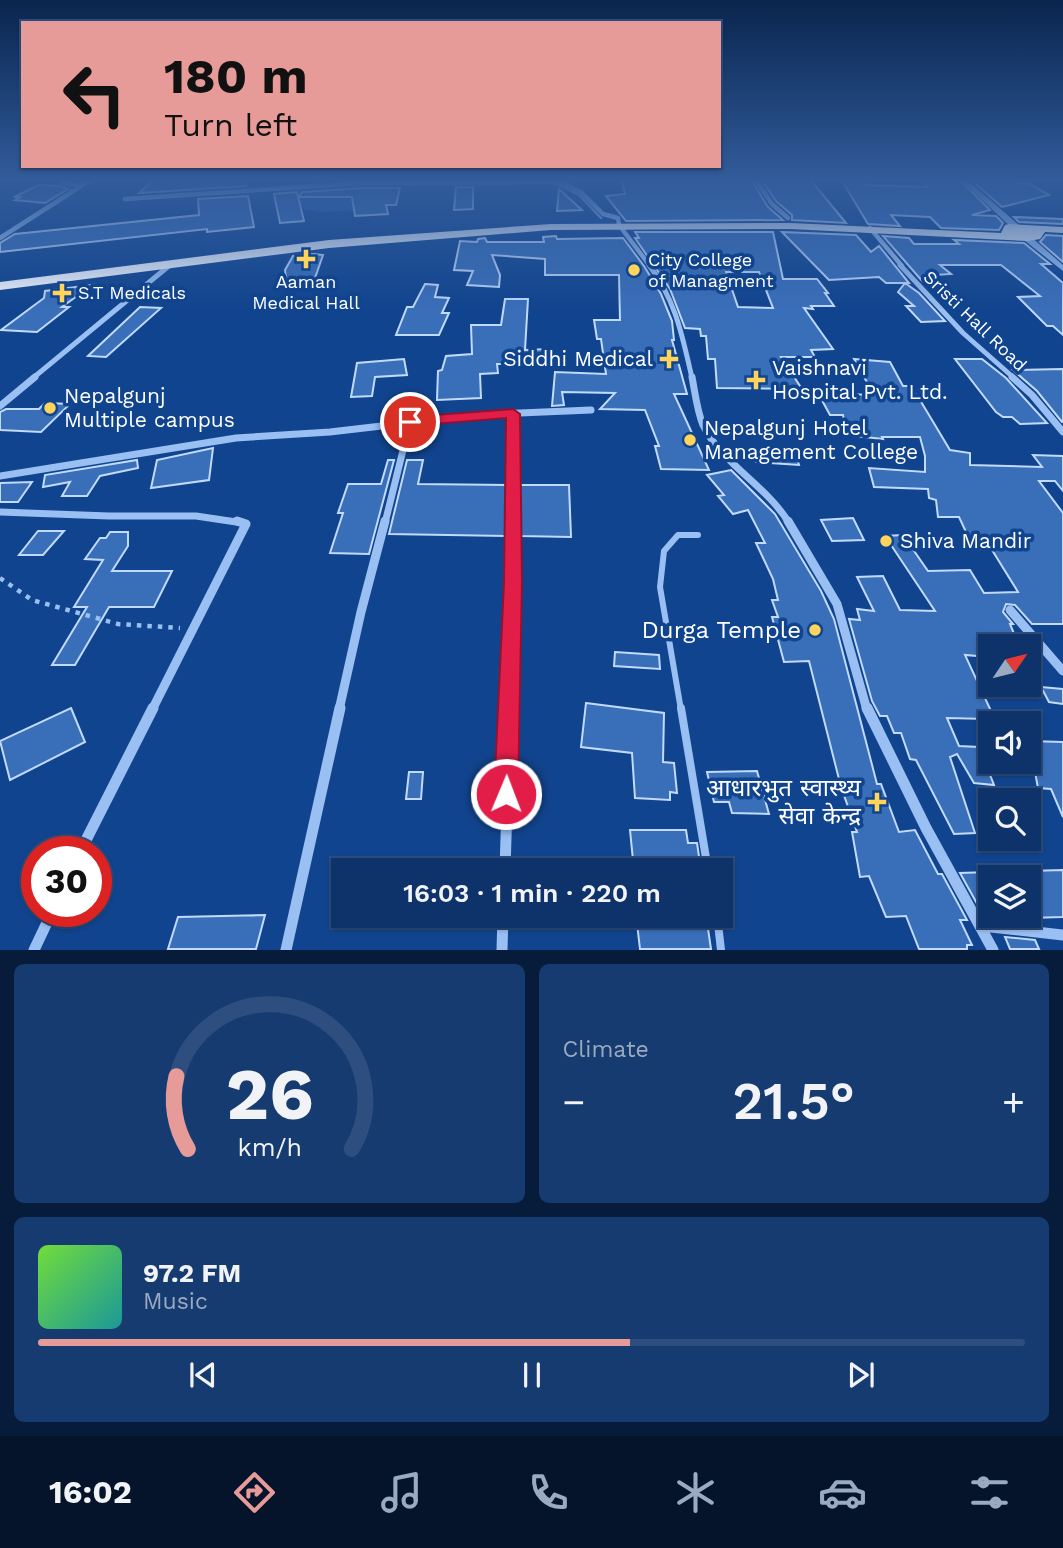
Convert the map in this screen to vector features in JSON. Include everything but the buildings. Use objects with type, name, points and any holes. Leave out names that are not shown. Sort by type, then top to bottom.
[{"type":"highway","points":[[0,277],[330,235],[531,223]]},
{"type":"highway","points":[[0,286],[172,262],[402,237],[599,223]]},
{"type":"highway","points":[[666,223],[1022,232],[1063,230]]},
{"type":"highway","points":[[877,223],[1022,232],[1063,240]]},
{"type":"street","points":[[0,238],[22,223]]},
{"type":"street","points":[[619,223],[664,285],[677,313],[704,424],[719,447],[776,503],[837,604],[868,713],[926,828],[978,919]]},
{"type":"street","points":[[1013,223],[1063,269]]},
{"type":"street","name":"Sristi Hall Road","points":[[870,229],[963,333],[1032,395],[1063,432]]},
{"type":"street","points":[[0,406],[121,308],[172,262]]},
{"type":"street","points":[[0,476],[224,440],[330,432],[410,422],[591,410]]},
{"type":"street","points":[[505,858],[513,582],[513,414]]},
{"type":"street","points":[[286,950],[361,612],[381,541],[399,452],[410,422]]},
{"type":"street","points":[[0,512],[145,517],[183,515],[230,518],[247,524],[87,836]]},
{"type":"street","points":[[1010,610],[1063,671]]},
{"type":"street","points":[[34,950],[45,927]]},
{"type":"street","points":[[502,950],[503,928]]},
{"type":"street","points":[[983,928],[993,950]]},
{"type":"street","points":[[1012,928],[1063,935]]},
{"type":"lane","points":[[698,535],[678,536],[664,551],[660,587],[668,619],[689,766],[706,858]]},
{"type":"lane","points":[[718,928],[721,950]]},
{"type":"path","points":[[0,578],[32,600],[118,624],[194,629]]},
{"type":"place","name":"Aaman Medical Hall","points":[[306,259]]},
{"type":"place","name":"City College of Managment","points":[[634,270]]},
{"type":"place","name":"S.T Medicals","points":[[62,293]]},
{"type":"place","name":"Siddhi Medical","points":[[669,359]]},
{"type":"place","name":"Vaishnavi Hospital Pvt. Ltd.","points":[[756,380]]},
{"type":"place","name":"Nepalgunj Multiple campus","points":[[50,408]]},
{"type":"place","name":"Nepalgunj Hotel Management College","points":[[690,440]]},
{"type":"place","name":"Shiva Mandir","points":[[886,541]]},
{"type":"place","name":"Durga Temple","points":[[815,630]]},
{"type":"place","name":"आधारभुत स्वास्थ्य सेवा केन्द्र","points":[[877,802]]},
{"type":"route","points":[[410,422],[513,414],[513,582],[506,794]]}]
